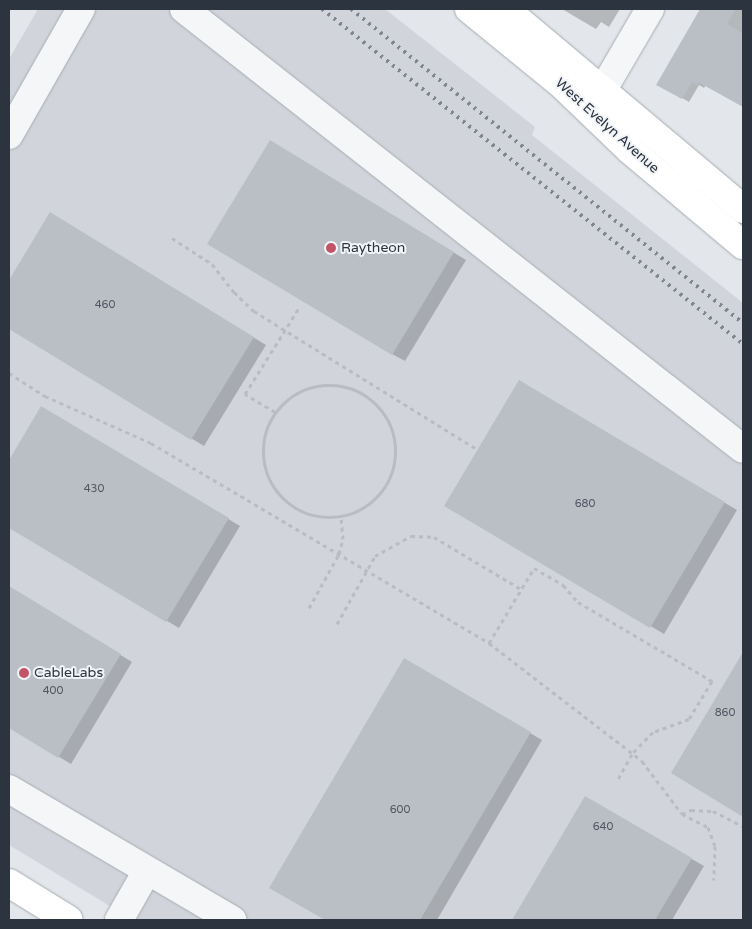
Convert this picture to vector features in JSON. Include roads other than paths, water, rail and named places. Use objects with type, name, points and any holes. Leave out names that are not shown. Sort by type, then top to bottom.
[{"type":"main road","name":"West Evelyn Avenue","points":[[469,9],[597,100],[743,209]]},
{"type":"main road","name":"West Evelyn Avenue","points":[[505,9],[597,100],[630,150],[743,245]]},
{"type":"main road","points":[[9,883],[68,920]]},
{"type":"street","points":[[9,135],[81,9]]},
{"type":"street","points":[[184,9],[743,449]]},
{"type":"street","points":[[597,100],[650,9]]},
{"type":"street","points":[[9,789],[232,920]]},
{"type":"street","points":[[119,920],[147,871]]},
{"type":"railway","points":[[322,9],[743,344]]},
{"type":"railway","points":[[351,9],[743,323]]},
{"type":"place","name":"Raytheon","points":[[331,248]]},
{"type":"place","name":"CableLabs","points":[[24,673]]}]
